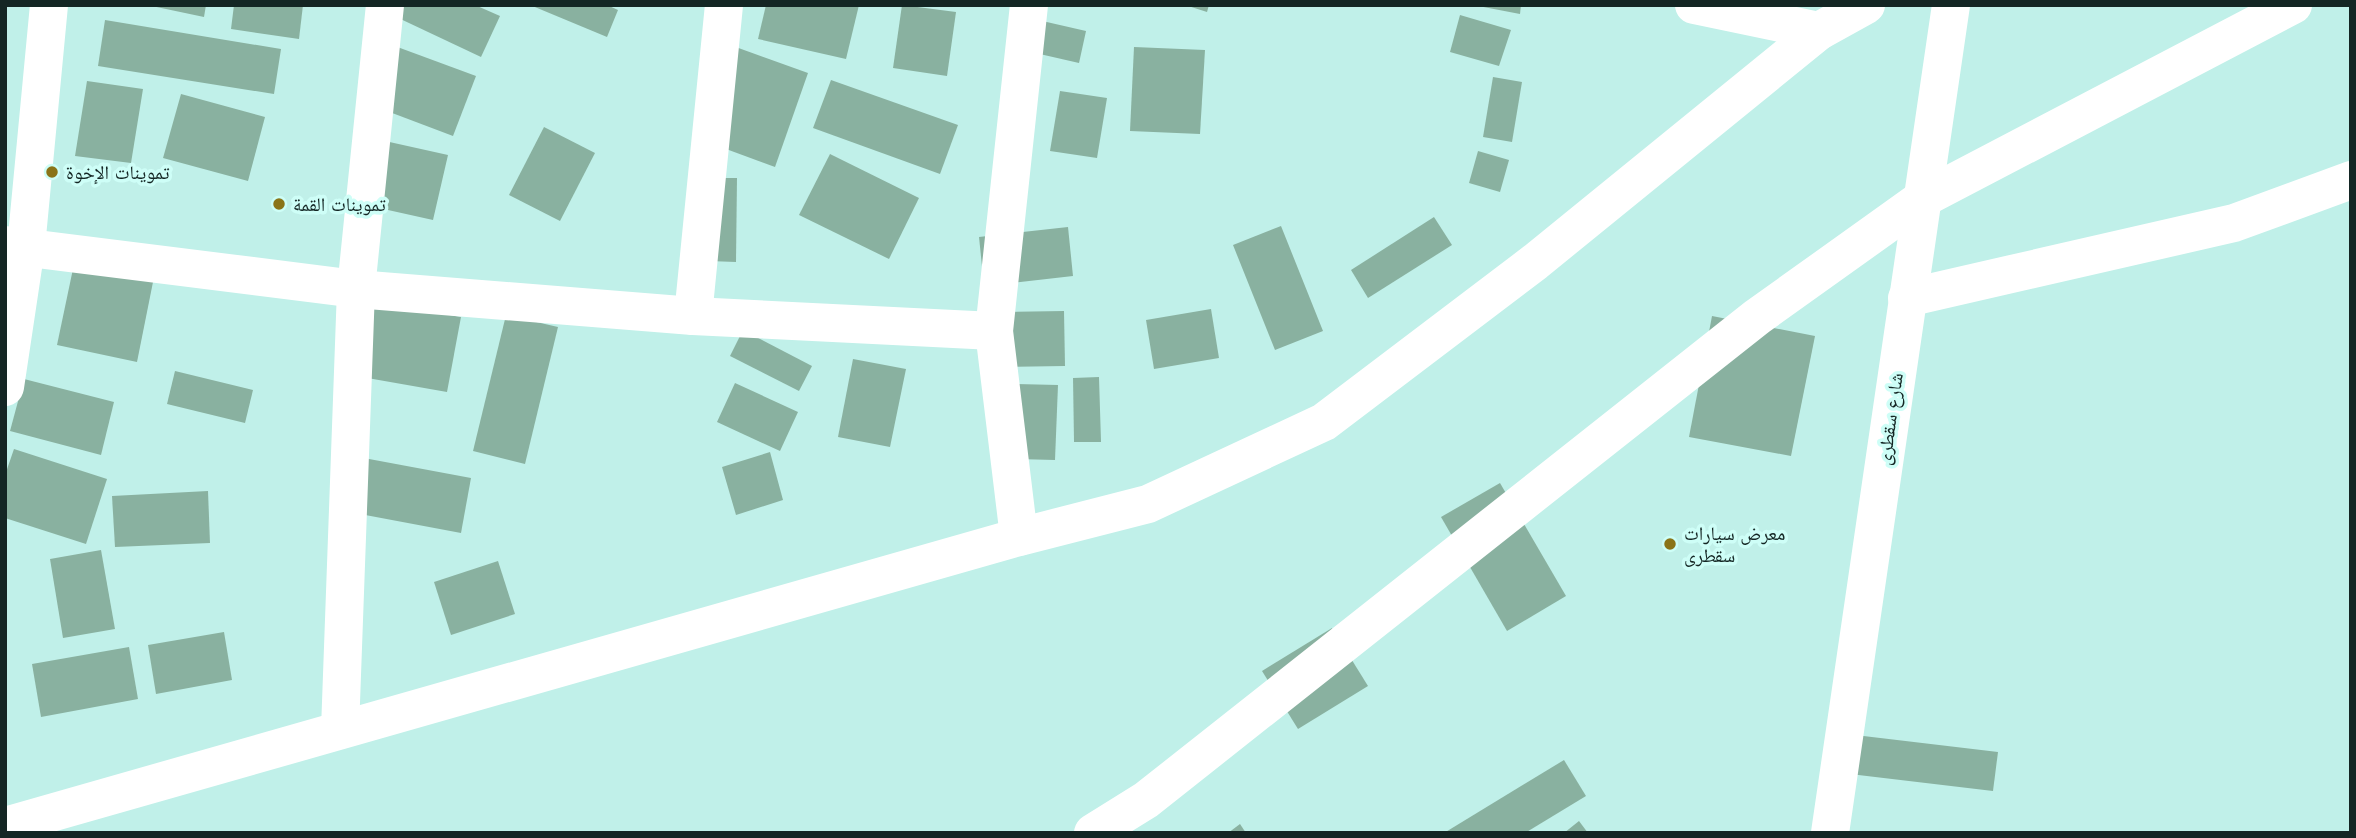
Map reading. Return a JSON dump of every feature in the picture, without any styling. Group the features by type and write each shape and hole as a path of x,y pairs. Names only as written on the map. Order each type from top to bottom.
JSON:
{"street":[{"path":"5,387 16,246 49,5"},
{"path":"340,730 356,289 385,5"},
{"path":"693,316 724,5"},
{"path":"1019,537 995,331 1029,5"},
{"path":"1694,5 1819,31"},
{"path":"5,826 1019,537 1147,504 1324,422 1535,262 1819,31 1866,5"},
{"name":"شارع سقطرى","path":"1830,833 1951,5"},
{"path":"1093,833 1146,800 1757,317 1922,199 2293,5"},
{"path":"1907,298 2234,223 2351,180"},
{"path":"16,246 356,289 693,316 995,331"}],"building":[{"path":"147,5 206,5 204,17"},
{"path":"234,5 303,5 299,39 231,29"},
{"path":"396,5 475,5 500,16 481,57 392,15"},
{"path":"530,5 607,5 618,10 607,37"},
{"path":"766,5 859,5 846,59 758,39"},
{"path":"902,5 956,12 947,76 893,68"},
{"path":"1185,5 1209,5 1207,12"},
{"path":"1473,5 1521,5 1520,14"},
{"path":"1460,15 1511,30 1499,66 1450,52"},
{"path":"105,20 281,49 274,94 98,66"},
{"path":"1038,20 1086,31 1079,63 1031,52"},
{"path":"392,45 476,76 453,136 371,105"},
{"path":"733,46 808,73 775,167 699,139"},
{"path":"1134,47 1205,50 1200,134 1130,131"},
{"path":"1493,77 1522,82 1512,142 1483,137"},
{"path":"831,80 958,125 940,174 813,128"},
{"path":"87,81 143,89 131,163 75,156"},
{"path":"1060,91 1107,98 1097,158 1050,151"},
{"path":"181,94 265,117 248,181 163,158"},
{"path":"544,127 595,153 560,221 509,195"},
{"path":"376,139 448,155 433,220 361,204"},
{"path":"1478,151 1509,160 1500,192 1469,183"},
{"path":"830,154 919,198 889,259 799,215"},
{"path":"710,178 737,178 736,262 709,261"},
{"path":"1434,217 1452,245 1368,298 1351,270"},
{"path":"1281,226 1323,331 1275,350 1233,245"},
{"path":"1068,227 1073,276 984,286 979,237"},
{"path":"78,245 157,262 137,362 57,345"},
{"path":"370,301 461,317 447,392 356,376"},
{"path":"1211,309 1219,358 1154,369 1146,320"},
{"path":"1064,311 1065,366 1007,367 1006,312"},
{"path":"506,315 558,327 525,464 473,451"},
{"path":"1712,316 1815,336 1791,456 1689,437"},
{"path":"743,330 812,366 799,391 730,356"},
{"path":"853,359 906,369 890,447 838,437"},
{"path":"175,371 253,390 245,423 167,404"},
{"path":"1099,377 1101,442 1074,442 1073,378"},
{"path":"24,379 114,402 101,455 10,431"},
{"path":"735,383 798,412 780,451 717,422"},
{"path":"1016,384 1058,385 1055,460 1014,459"},
{"path":"14,449 107,479 86,544 5,518 5,475"},
{"path":"770,452 783,500 736,515 722,467"},
{"path":"353,456 471,478 461,533 344,511"},
{"path":"1500,483 1566,596 1507,631 1441,517"},
{"path":"208,491 210,543 115,547 112,496"},
{"path":"101,550 115,629 63,638 50,559"},
{"path":"498,561 515,614 451,635 434,582"},
{"path":"1332,628 1368,686 1298,729 1262,671"},
{"path":"224,632 232,680 156,694 148,645"},
{"path":"129,647 138,699 41,717 32,664"},
{"path":"1855,735 1998,752 1993,791 1850,774"},
{"path":"1564,760 1586,796 1525,833 1444,833"},
{"path":"1579,821 1588,833 1564,833"},
{"path":"1240,824 1246,833 1228,833"}],"place":[{"name":"تموينات الإخوة","path":"52,172"},
{"name":"تموينات القمة","path":"279,204"},
{"name":"معرض سيارات سقطرى","path":"1670,544"}]}
